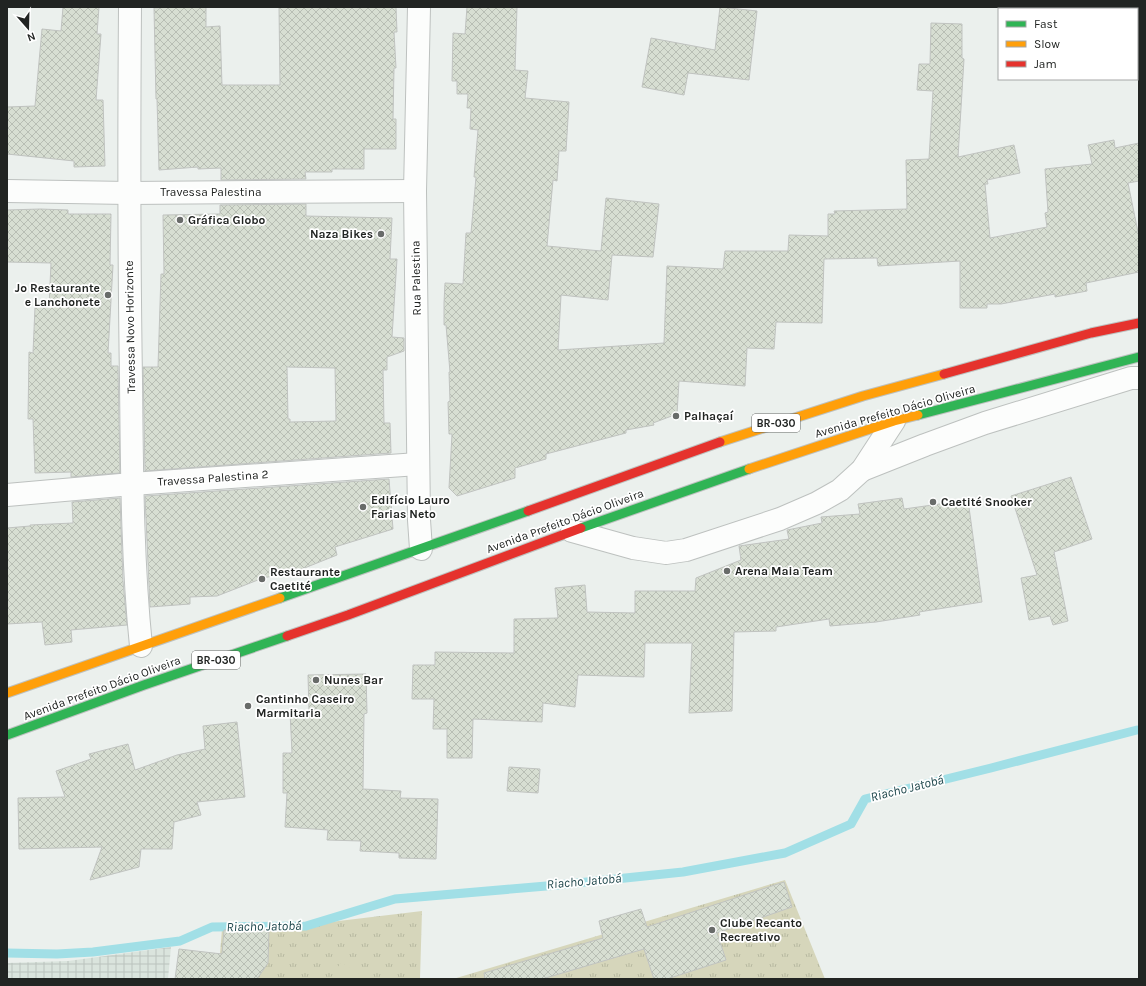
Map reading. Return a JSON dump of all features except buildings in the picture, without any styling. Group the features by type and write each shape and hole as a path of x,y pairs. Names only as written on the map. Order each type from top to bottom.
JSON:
{"main road":[{"name":"Avenida Prefeito Dácio Oliveira","path":"7,693 421,549 734,437 863,396 1091,333 1139,323"},
{"name":"Avenida Prefeito Dácio Oliveira","path":"7,735 144,685 348,615 572,531 762,464 894,421 1139,357"}],"street":[{"name":"Travessa Novo Horizonte","path":"130,7 128,193 132,484 136,597 141,646"},
{"name":"Rua Palestina","path":"419,7 415,191 418,464 421,549"},
{"name":"Travessa Palestina","path":"7,191 128,193 415,191"},
{"path":"862,470 986,423 1131,378 1139,378"},
{"path":"572,531 632,548 666,553 686,550 780,519 817,503 840,490 862,470 894,421"},
{"name":"Travessa Palestina 2","path":"7,495 132,484 418,464"}],"shaded area":[{"path":"171,947 168,979 7,979 7,963 68,961"}],"green space":[{"name":"Clube Recanto Recreativo","path":"785,880 825,979 453,979"},
{"path":"422,911 420,979 218,979 222,929 272,929"},
{"path":"341,962 367,979 330,979"}],"waterway":[{"name":"Riacho Jatobá","path":"7,953 57,954 93,952 180,941 212,927 306,926 395,899 558,885 683,872 785,853 851,824 865,799 1137,730"}],"traffic: fast":[{"path":"918,415 1139,357"},
{"path":"581,528 749,469"},
{"path":"280,598 528,511"},
{"path":"7,735 144,685 287,636"}],"traffic: slow":[{"path":"720,442 863,396 944,374"},
{"path":"749,469 894,421 918,415"},
{"path":"7,693 280,598"}],"traffic: jam":[{"path":"944,374 1091,333 1139,323"},
{"path":"528,511 720,442"},
{"path":"287,636 348,615 581,528"}],"place":[{"name":"Gráfica Globo","path":"180,220"},
{"name":"Naza Bikes","path":"381,234"},
{"name":"Jo Restaurante e Lanchonete","path":"108,295"},
{"name":"Palhaçaí","path":"676,416"},
{"name":"Caetité Snooker","path":"933,502"},
{"name":"Edifício Lauro Farias Neto","path":"363,507"},
{"name":"Arena Maia Team","path":"727,571"},
{"name":"Restaurante Caetité","path":"262,579"},
{"name":"Nunes Bar","path":"316,680"},
{"name":"Cantinho Caseiro Marmitaria","path":"248,706"},
{"name":"Clube Recanto Recreativo","path":"712,930"}]}
